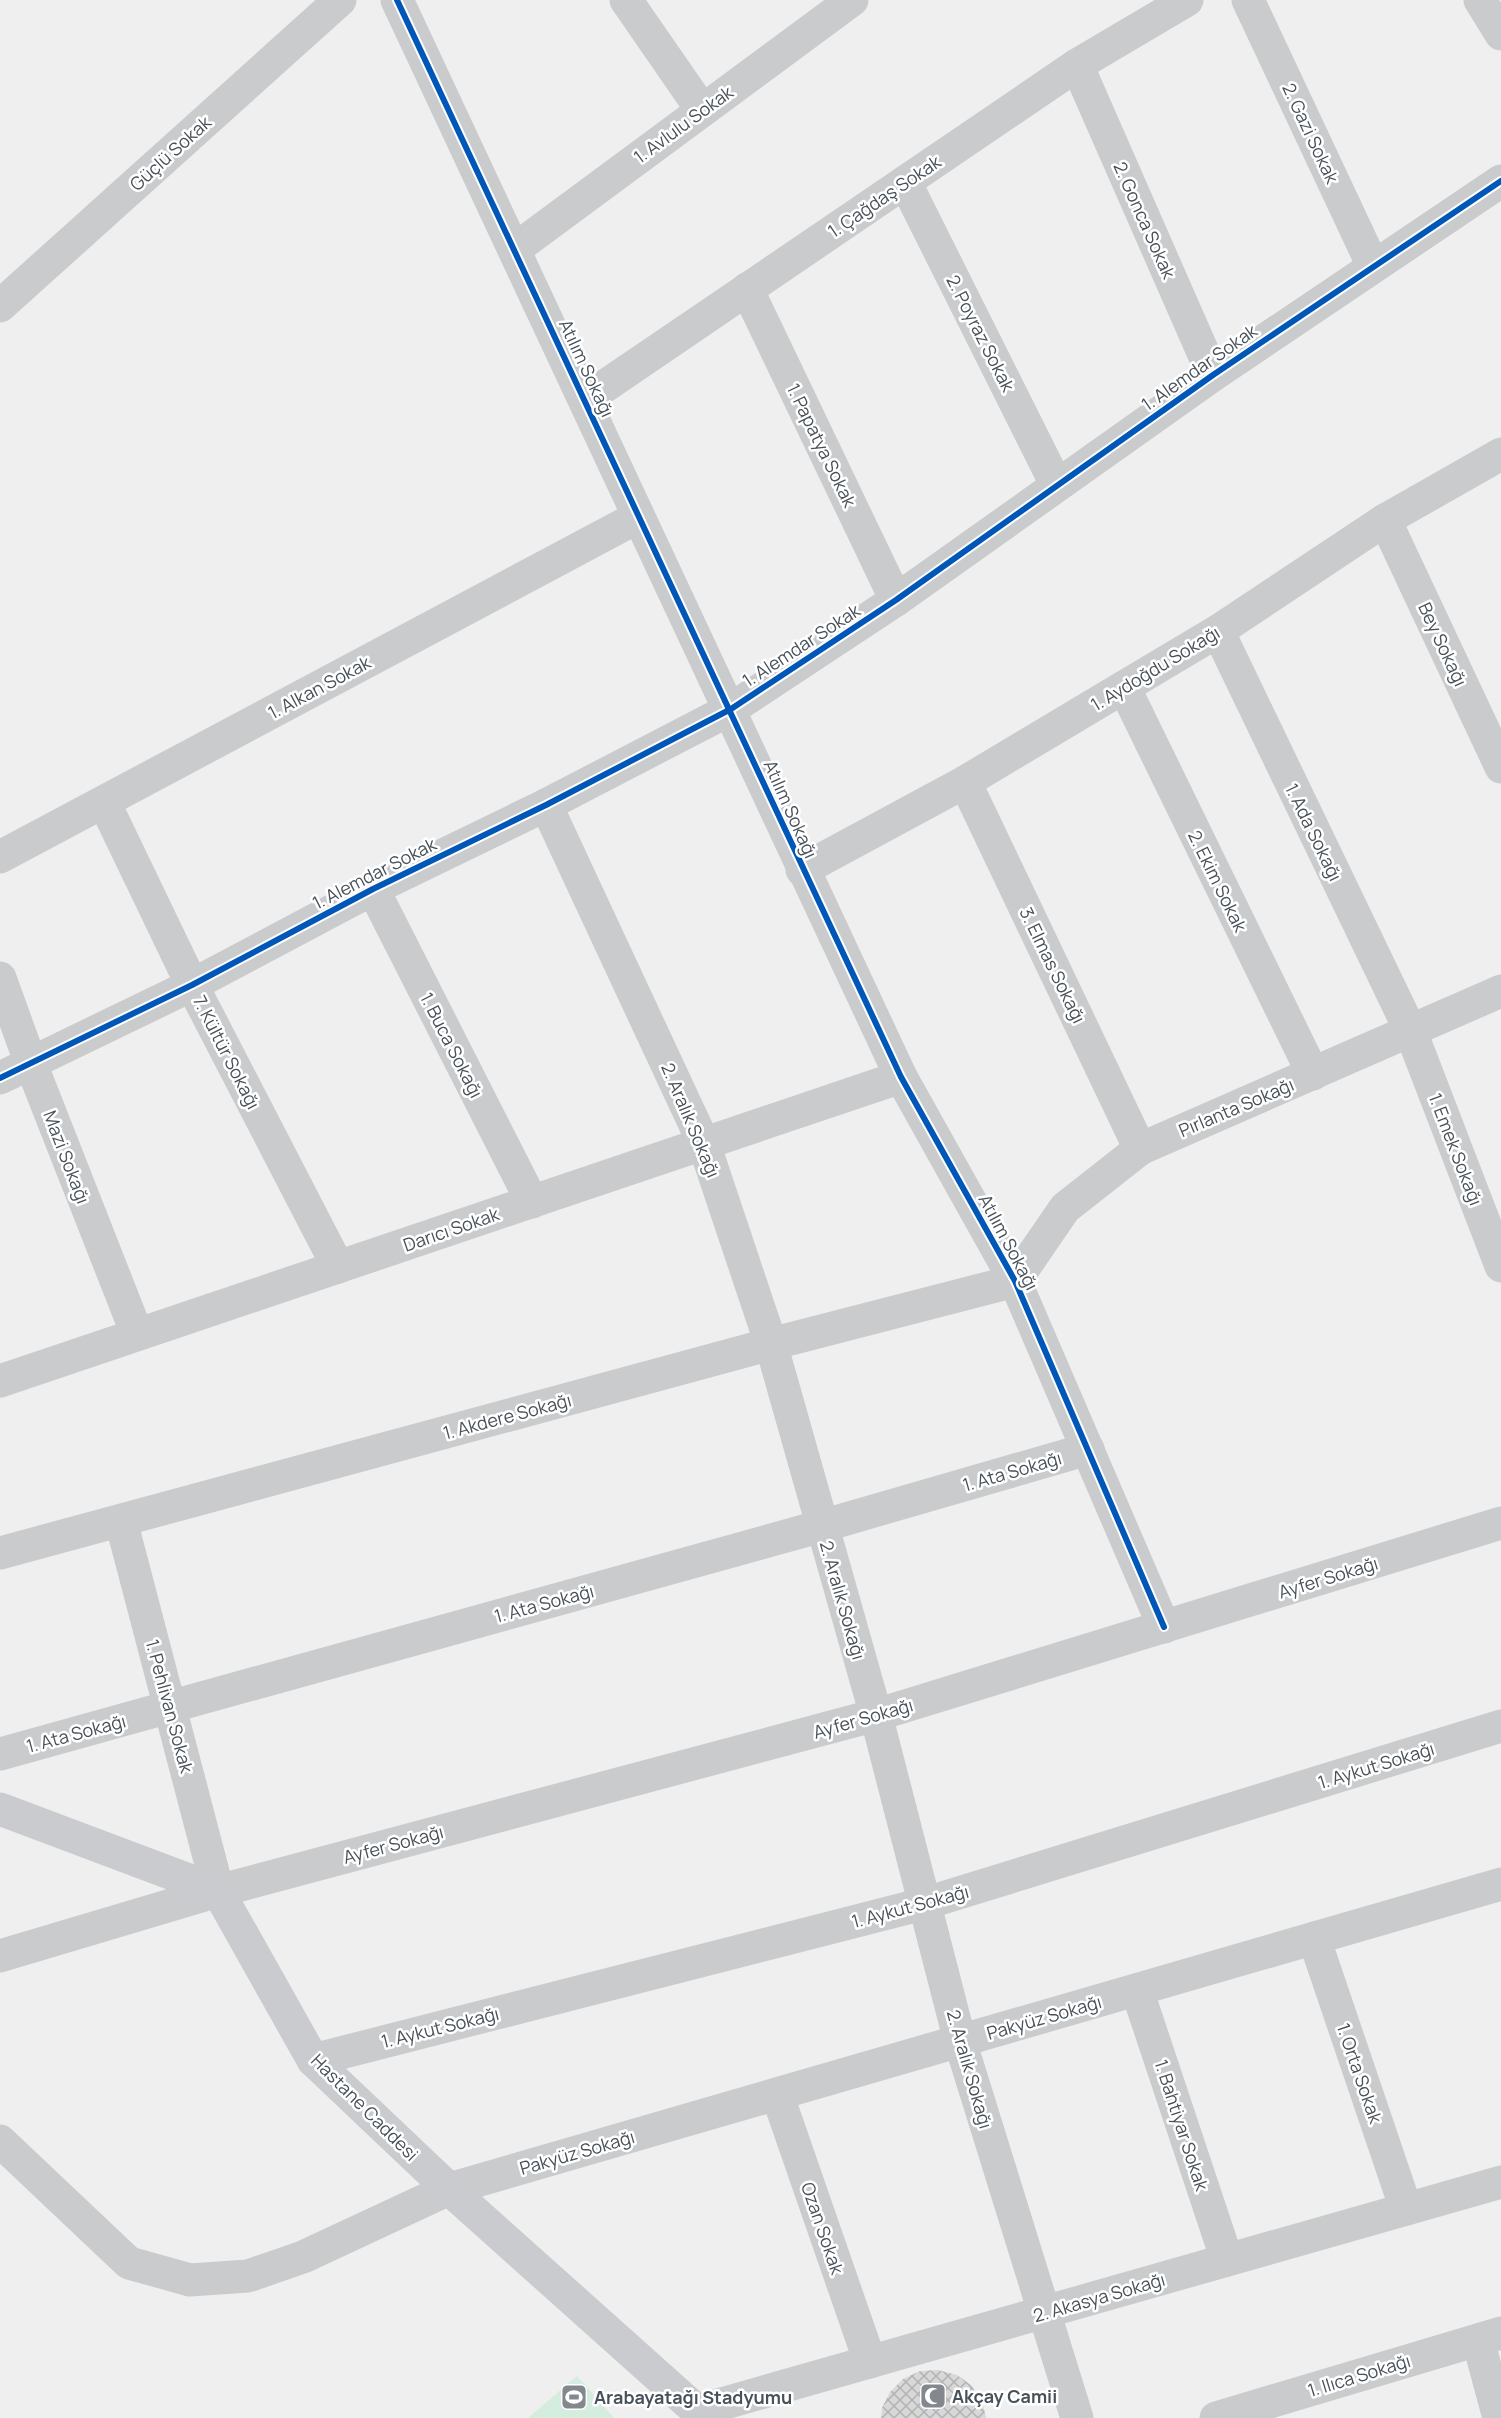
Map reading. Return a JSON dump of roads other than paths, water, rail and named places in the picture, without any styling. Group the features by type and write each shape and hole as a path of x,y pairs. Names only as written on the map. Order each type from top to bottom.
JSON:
{"main road":[{"path":"0,1809 218,1891"},
{"name":"Hastane Caddesi","path":"218,1891 313,2060 449,2189 701,2414"}],"street":[{"name":"Güçlü Sokak","path":"0,306 340,0"},
{"name":"Atılım Sokağı","path":"397,0 586,399 638,517 731,709 802,870 901,1077 1015,1281 1164,1627"},
{"path":"626,0 702,110"},
{"name":"1. Avlulu Sokak","path":"515,249 852,0"},
{"name":"1. Çağdaş Sokak","path":"586,399 1077,65 1187,0"},
{"name":"2. Gazi Sokak","path":"1248,0 1373,266"},
{"path":"1480,0 1500,31"},
{"name":"2. Gonca Sokak","path":"1077,65 1213,375"},
{"name":"1. Alemdar Sokak","path":"0,1078 192,985 373,889 546,805 731,709 896,600 1056,484 1213,375 1501,181"},
{"name":"2. Poyraz Sokak","path":"905,182 1056,484"},
{"name":"1. Papatya Sokak","path":"747,289 896,600"},
{"name":"1. Aydoğdu Sokağı","path":"802,870 965,782 1218,631 1385,520 1501,454"},
{"name":"1. Alkan Sokak","path":"0,857 638,517"},
{"name":"Bey Sokağı","path":"1385,520 1501,767"},
{"name":"1. Ada Sokağı","path":"1218,631 1411,1032"},
{"name":"2. Ekim Sokak","path":"1124,687 1313,1074"},
{"name":"3. Elmas Sokağı","path":"965,782 1140,1149"},
{"name":"7. Kültür Sokağı","path":"104,802 192,985 338,1267"},
{"name":"2. Aralık Sokağı","path":"546,805 704,1144 771,1344 876,1715 960,2041 1077,2418"},
{"name":"1. Buca Sokağı","path":"373,889 532,1202"},
{"name":"Mazi Sokağı","path":"0,978 31,1064 137,1334"},
{"name":"Pırlanta Sokağı","path":"1015,1281 1065,1208 1140,1149 1501,991"},
{"name":"1. Emek Sokağı","path":"1411,1032 1501,1266"},
{"name":"Darıcı Sokak","path":"0,1381 901,1077"},
{"name":"1. Akdere Sokağı","path":"0,1554 771,1344 1015,1281"},
{"name":"1. Ata Sokağı","path":"0,1754 822,1526 1088,1449"},
{"name":"1. Pehlivan Sokak","path":"121,1521 218,1891"},
{"name":"Ayfer Sokağı","path":"0,1956 218,1891 876,1715 1501,1523"},
{"name":"1. Aykut Sokağı","path":"313,2060 923,1904 1501,1726"},
{"name":"Pakyüz Sokağı","path":"0,2141 129,2263 190,2280 248,2276 303,2257 449,2189 1314,1938 1499,1889"},
{"name":"1. Orta Sokak","path":"1314,1938 1406,2209"},
{"name":"1. Bahtiyar Sokak","path":"1137,1990 1227,2260"},
{"name":"Ozan Sokak","path":"777,2094 870,2362"},
{"name":"2. Akasya Sokağı","path":"701,2414 870,2362 1501,2182"},
{"path":"1490,2336 1499,2418"},
{"name":"1. Ilıca Sokağı","path":"1216,2418 1490,2336"}],"place":[{"name":"Akçay Camii","path":"933,2396"},
{"name":"Arabayatağı Stadyumu","path":"574,2397"}]}
